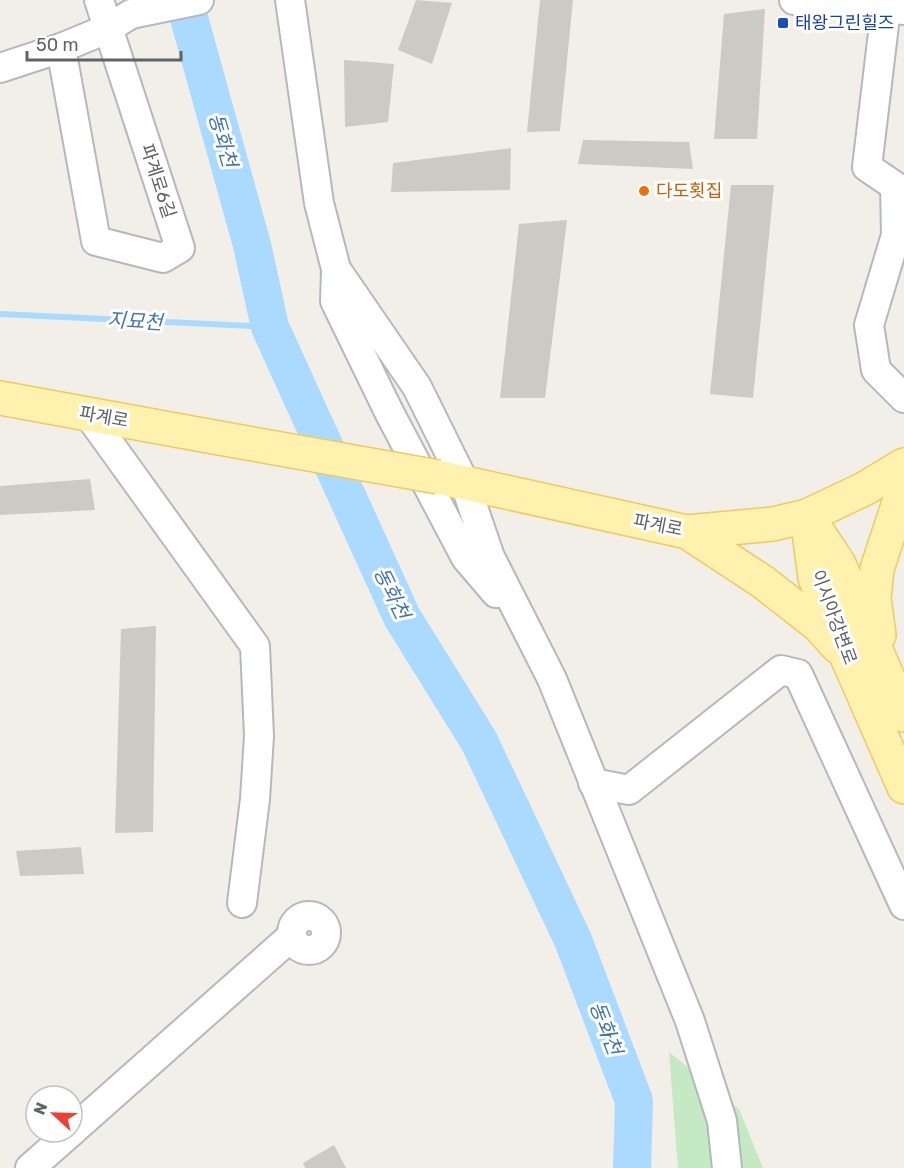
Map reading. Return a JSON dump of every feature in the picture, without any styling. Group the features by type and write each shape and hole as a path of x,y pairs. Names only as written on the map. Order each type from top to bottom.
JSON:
{"main road":[{"name":"파계로","path":"0,398 452,480 687,532 772,524 807,516 864,489 904,465"},
{"path":"885,672 874,598 877,569 904,487"},
{"name":"이시아강변로","path":"807,516 815,578 904,787"},
{"name":"이시아강변로","path":"807,516 839,564 904,715"},
{"path":"687,532 772,589 818,625 848,657"}],"street":[{"path":"99,0 119,22"},
{"path":"0,68 61,48 119,22 199,0"},
{"path":"290,0 319,203 336,268 335,301 389,412 466,558 529,634"},
{"path":"795,0 895,9 867,167 895,186 896,235 869,325 876,370 904,398"},
{"name":"파계로6길","path":"61,48 96,241 163,258 180,248 119,22"},
{"path":"336,268 417,387 452,480 552,679 690,1021 722,1121 727,1168"},
{"path":"88,414 255,646 259,736 255,799 242,903"},
{"path":"593,783 629,790 781,670 798,674 904,905"},
{"path":"84,1120 292,936"},
{"path":"30,1168 57,1144"}],"green space":[{"path":"669,1052 739,1109 763,1168 678,1168"}],"building":[{"path":"416,0 452,3 432,64 398,50"},
{"path":"540,0 573,0 560,131 527,132"},
{"path":"765,9 757,139 714,139 724,14"},
{"path":"344,60 394,64 388,122 345,127"},
{"path":"583,140 689,142 693,169 578,164"},
{"path":"511,148 510,190 391,192 393,163"},
{"path":"731,185 774,185 753,398 710,394"},
{"path":"567,220 545,398 500,398 519,224"},
{"path":"90,479 95,510 0,515 0,486"},
{"path":"156,626 153,832 115,833 121,629"},
{"path":"81,847 84,874 20,876 16,851"},
{"path":"334,1145 346,1168 305,1168 303,1163"}],"waterway":[{"name":"동화천","path":"184,0 252,245 270,327 402,617 479,741 573,940 634,1101 632,1168"},
{"name":"지묘천","path":"0,314 270,327"}],"place":[{"name":"태왕그린힐즈","path":"783,23"},
{"name":"다도횟집","path":"644,191"}]}
